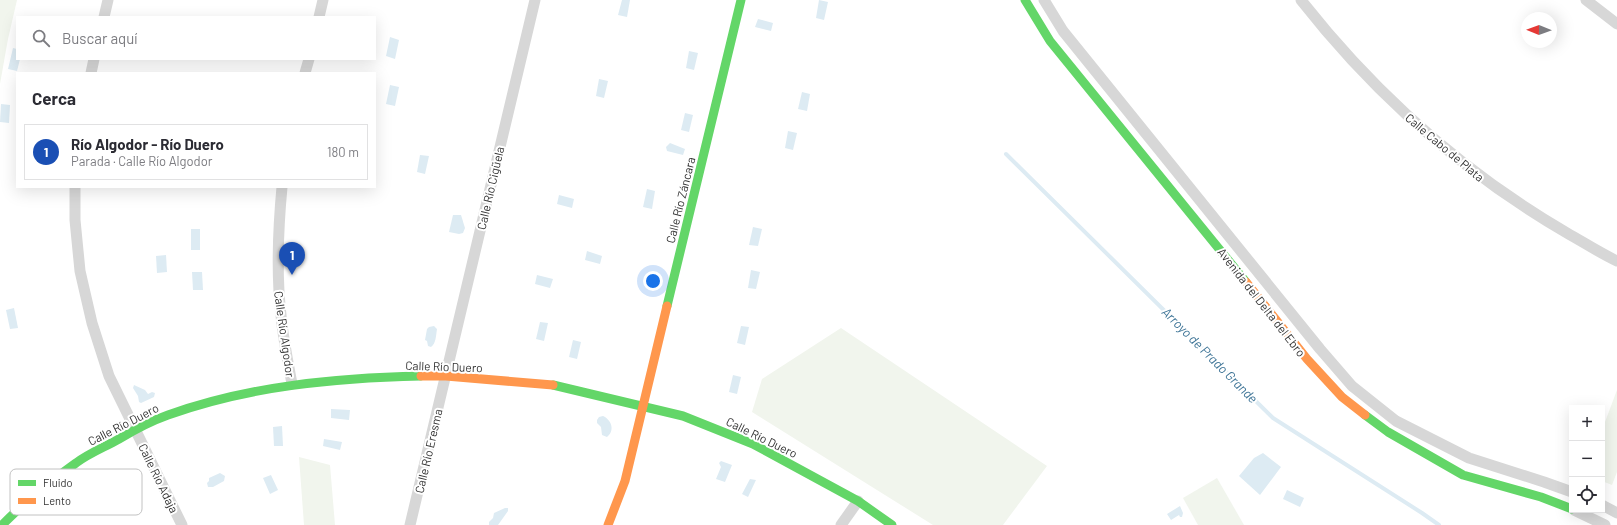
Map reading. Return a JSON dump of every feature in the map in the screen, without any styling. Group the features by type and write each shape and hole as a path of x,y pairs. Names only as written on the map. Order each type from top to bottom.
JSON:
{"street":[{"path":"104,16 108,0"},
{"path":"319,16 323,0"},
{"name":"Calle Río Cigüela","path":"446,376 535,0"},
{"name":"Calle Río Záncara","path":"608,525 625,481 741,0"},
{"name":"Avenida del Delta del Ebro","path":"1026,0 1050,41 1219,247 1307,359 1342,397 1388,432 1463,475 1541,497 1569,508"},
{"name":"Avenida del Delta del Ebro","path":"1044,0 1063,31 1320,349 1352,386 1396,421 1469,458 1569,491"},
{"name":"Calle Cabo de Plata","path":"1301,0 1328,35 1395,105 1466,166 1515,201 1551,224 1617,261"},
{"path":"1586,0 1617,24"},
{"path":"91,72 94,60"},
{"path":"305,72 309,60"},
{"name":"Calle Río Adaja","path":"75,188 75,220 80,271 92,323 109,376 182,525"},
{"name":"Calle Río Algodor","path":"282,188 278,272 281,316 292,384"},
{"name":"Calle Río Duero","path":"68,469 76,462 135,430 167,415 240,394 292,384 373,377 446,376 549,384 643,405 683,416 753,444 858,501 892,525"},
{"name":"Calle Río Eresma","path":"410,525 446,376"},
{"path":"841,525 858,501"},
{"path":"1605,507 1617,513"},
{"name":"Avenida del Delta del Ebro","path":"1579,513 1605,525"},
{"name":"Calle Río Duero","path":"2,525 12,515"}],"shaded area":[{"path":"0,0 17,0 0,84"},
{"path":"622,0 630,0 627,17 618,15"},
{"path":"819,0 828,2 824,20 816,18"},
{"path":"758,19 773,23 771,31 755,27"},
{"path":"390,37 399,40 395,59 386,56"},
{"path":"13,48 16,49 16,60 20,60 17,71 8,69"},
{"path":"689,51 698,53 694,70 686,68"},
{"path":"599,79 608,81 604,98 596,96"},
{"path":"390,85 399,87 395,106 386,104"},
{"path":"802,92 810,94 807,111 798,109"},
{"path":"1,104 10,105 9,123 0,122"},
{"path":"685,113 693,115 689,132 681,130"},
{"path":"788,131 797,133 793,150 785,148"},
{"path":"670,143 685,149 683,155 667,151 666,147"},
{"path":"420,155 429,156 425,174 417,172"},
{"path":"647,189 655,191 652,209 643,207"},
{"path":"559,195 574,199 572,208 557,204"},
{"path":"453,215 461,215 465,228 463,233 459,234 449,232"},
{"path":"753,227 762,229 758,246 749,245"},
{"path":"191,229 200,229 200,250 191,250"},
{"path":"587,251 602,256 600,264 585,260"},
{"path":"166,255 167,272 157,273 156,256"},
{"path":"751,270 760,272 756,289 748,288"},
{"path":"192,272 202,272 203,290 193,290"},
{"path":"537,275 553,279 550,288 535,284"},
{"path":"14,308 18,328 10,329 6,310"},
{"path":"540,322 548,323 544,341 536,339"},
{"path":"434,326 437,329 436,337 433,346 431,347 428,346 427,341 425,340 427,329"},
{"path":"741,326 749,327 745,345 737,343"},
{"path":"841,328 1047,466 1003,525 933,525 752,412 762,379"},
{"path":"573,340 581,342 577,359 569,357"},
{"path":"733,375 741,377 737,394 729,392"},
{"path":"134,385 145,390 148,394 152,392 155,393 154,397 141,403 139,402 138,396 133,388"},
{"path":"1617,390 1617,472 1612,485 1605,482 1605,422"},
{"path":"331,409 350,410 349,420 331,418"},
{"path":"603,416 609,420 612,429 607,437 602,435 601,427 597,423 599,417"},
{"path":"282,426 283,446 274,446 273,427"},
{"path":"324,439 342,442 340,450 323,446"},
{"path":"1263,453 1281,467 1260,495 1239,476 1254,458"},
{"path":"299,457 330,465 335,525 304,525"},
{"path":"721,461 732,465 725,482 716,479 721,467 719,463"},
{"path":"220,473 225,476 224,481 213,487 208,487 207,483 209,478"},
{"path":"271,475 278,490 270,494 263,478"},
{"path":"1217,478 1244,525 1198,525 1183,498"},
{"path":"750,479 756,480 748,497 742,494"},
{"path":"1287,490 1304,498 1300,507 1283,499"},
{"path":"1180,506 1183,513 1182,517 1179,515 1171,520 1167,514"},
{"path":"508,508 508,511 498,525 489,525 494,513"}],"waterway":[{"name":"Arroyo de Prado Grande","path":"1006,154 1273,418 1439,525"}],"traffic: fast":[{"path":"667,306 741,0"},
{"path":"1025,0 1050,41 1246,282"},
{"path":"68,469 81,459 155,420 199,405 261,390 293,385 357,379 421,376"},
{"path":"553,385 683,416 753,444 858,501 892,525"},
{"path":"1365,415 1388,432 1463,475 1541,497 1569,508"},
{"path":"2,525 13,515"}],"traffic: slow":[{"path":"1246,282 1307,359 1342,397 1365,415"},
{"path":"608,525 625,481 667,306"},
{"path":"421,376 446,376 553,385"}],"place":[{"name":"Río Algodor - Río Duero","path":"292,275"}]}
